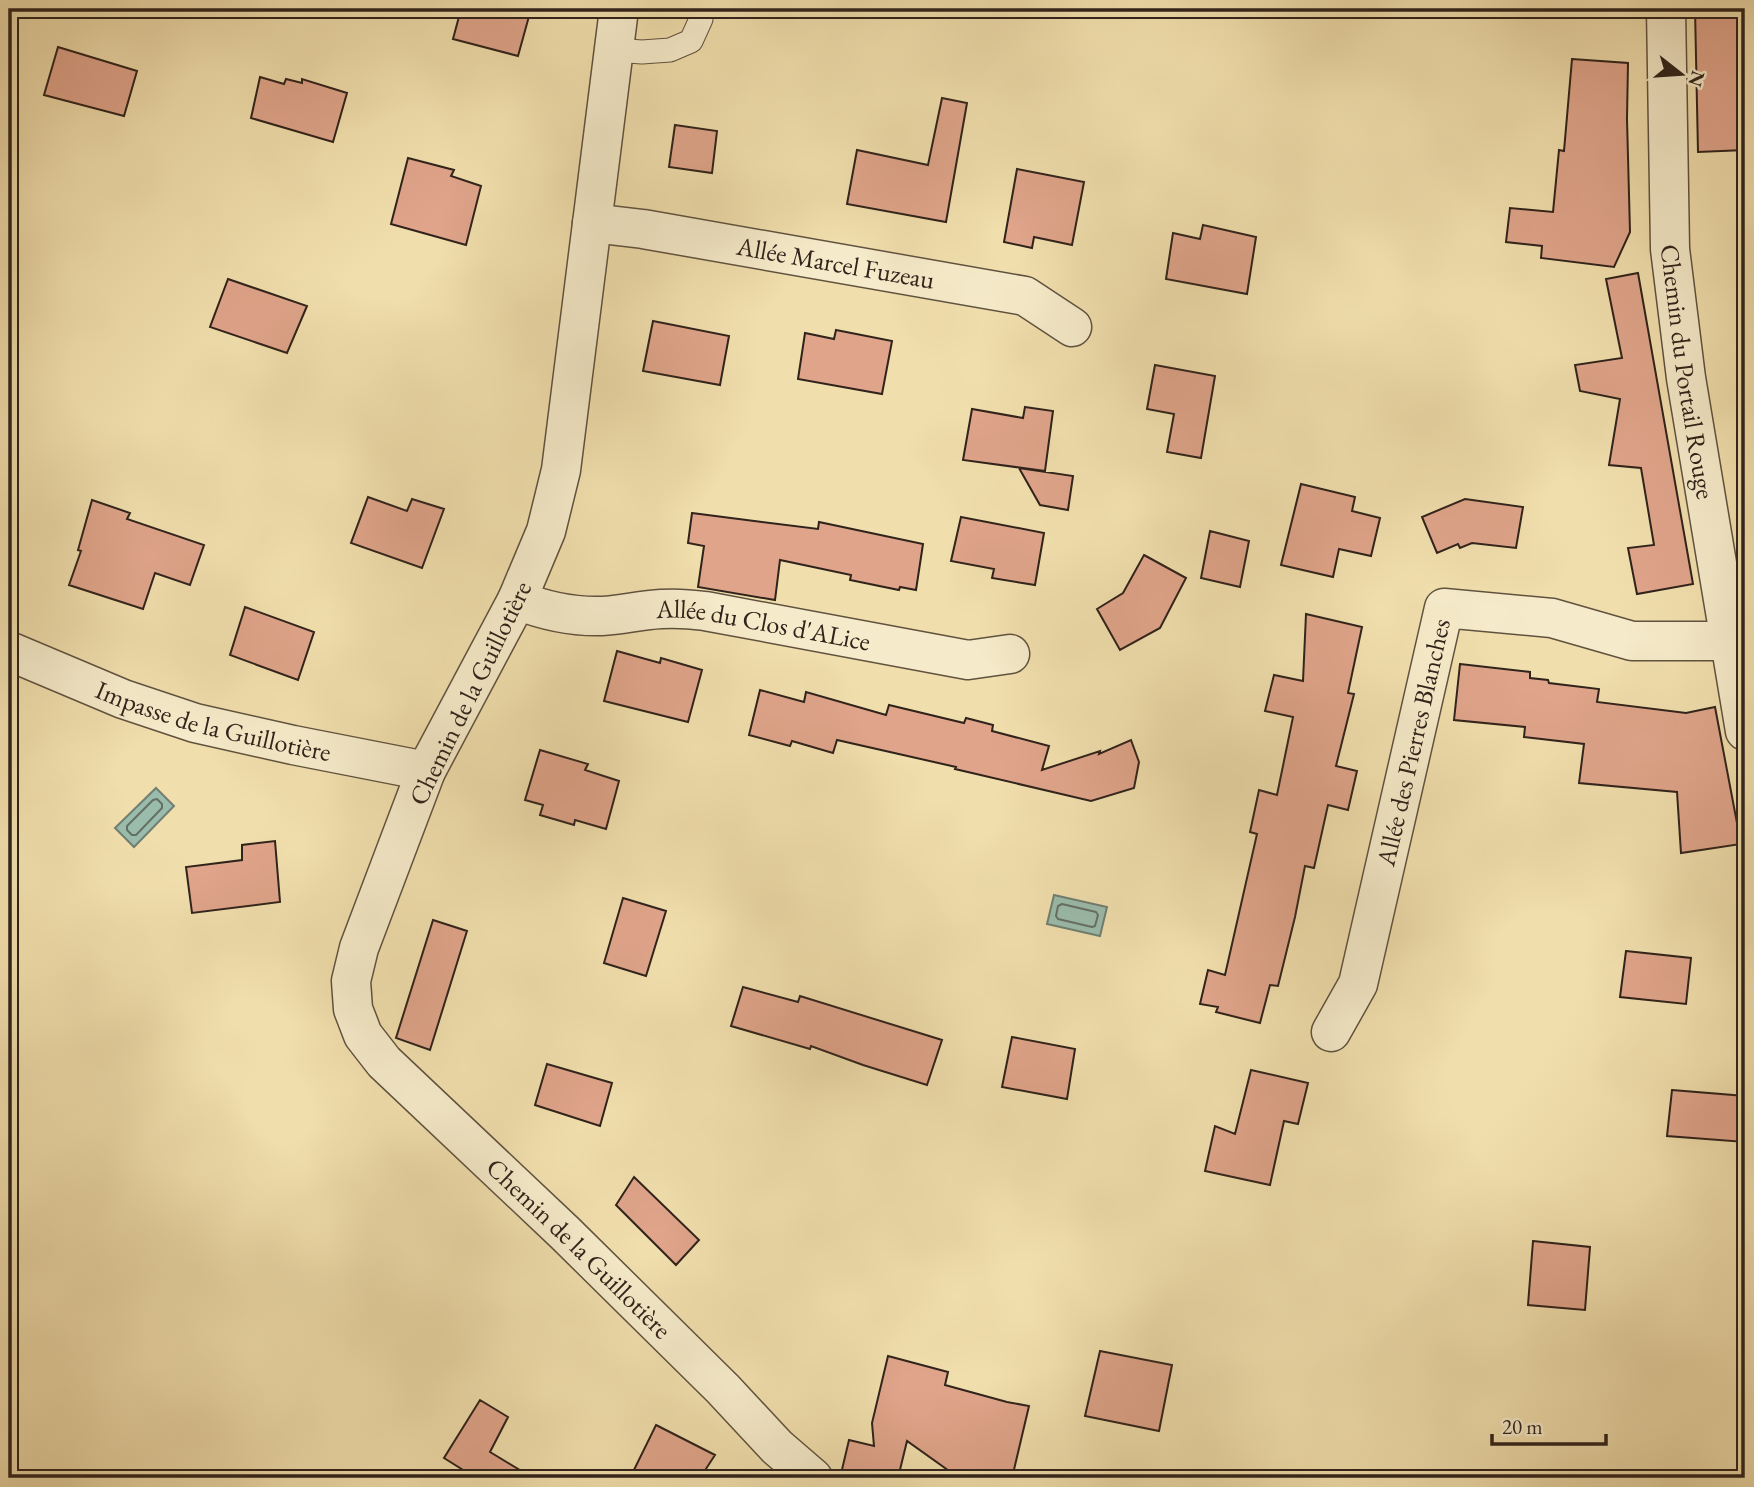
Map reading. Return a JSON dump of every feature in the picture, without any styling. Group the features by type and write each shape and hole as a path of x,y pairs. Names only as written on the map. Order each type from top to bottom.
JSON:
{"street":[{"name":"Chemin de la Guillotière","path":"619,9 561,470 546,531 517,600 426,771 359,948 351,981 353,1009 363,1035 384,1062 565,1233 723,1388 771,1462 813,1478"},
{"name":"Chemin du Portail Rouge","path":"1666,9 1670,249 1686,378 1745,731"},
{"name":"Allée Marcel Fuzeau","path":"592,223 643,229 1026,296 1072,327"},
{"name":"Allée du Clos d'ALice","path":"517,600 545,611 578,615 601,616 682,608 705,611 968,660 1010,654"},
{"name":"Allée des Pierres Blanches","path":"1331,1032 1358,984 1444,608 1552,618 1632,641 1730,641"},
{"name":"Impasse de la Guillotière","path":"9,651 123,699 195,723 426,771"}],"lane":[{"path":"614,50 670,50 691,41 701,19 698,9"}],"water":[{"path":"156,788 174,806 134,847 115,828"},
{"path":"1054,895 1107,907 1100,936 1047,924"}],"building":[{"path":"461,9 531,9 518,56 453,39"},
{"path":"1695,9 1745,9 1745,150 1698,152"},
{"path":"58,47 137,71 124,116 44,95"},
{"path":"1572,59 1628,63 1630,232 1614,267 1541,258 1542,246 1506,242 1510,208 1553,212 1559,150 1564,151"},
{"path":"260,77 284,84 286,79 302,83 302,79 347,93 333,142 251,118"},
{"path":"942,98 967,103 946,222 847,204 857,150 928,165"},
{"path":"675,125 717,131 712,173 669,167"},
{"path":"408,158 454,170 451,176 481,186 466,245 391,224"},
{"path":"1017,169 1084,182 1072,245 1034,237 1032,248 1004,242"},
{"path":"1203,225 1256,237 1247,294 1166,279 1173,233 1200,239"},
{"path":"1638,273 1693,584 1637,594 1628,548 1654,545 1641,468 1609,465 1620,399 1580,391 1575,365 1622,358 1606,279"},
{"path":"228,279 307,306 287,353 210,327"},
{"path":"653,321 729,336 720,385 643,371"},
{"path":"836,330 892,341 882,394 798,379 805,333 834,339"},
{"path":"1155,365 1215,376 1201,458 1167,452 1174,414 1147,409"},
{"path":"1025,407 1053,411 1045,471 963,460 972,409 1023,418"},
{"path":"1019,468 1073,476 1068,510 1040,505"},
{"path":"1301,484 1355,497 1352,511 1380,518 1371,556 1339,549 1333,577 1281,565"},
{"path":"368,497 407,511 412,499 444,509 422,568 351,543"},
{"path":"1465,499 1523,507 1516,548 1472,543 1460,548 1458,544 1437,553 1422,517"},
{"path":"92,500 130,513 127,519 204,545 190,585 155,573 143,609 69,585 81,551 78,550"},
{"path":"692,513 818,529 819,522 923,544 916,590 900,587 899,590 850,580 851,575 780,560 775,600 698,587 704,546 688,543"},
{"path":"961,517 1044,533 1035,585 992,578 994,569 951,561"},
{"path":"1210,531 1249,541 1240,587 1201,578"},
{"path":"1144,555 1186,578 1160,628 1120,650 1097,609 1123,593"},
{"path":"245,607 314,632 298,680 230,655"},
{"path":"1306,614 1362,627 1348,693 1354,694 1336,766 1357,771 1348,810 1328,805 1314,868 1305,866 1278,986 1270,985 1260,1023 1216,1012 1218,1007 1200,1004 1208,970 1225,975 1257,834 1250,832 1259,790 1277,795 1293,717 1265,711 1274,675 1303,681"},
{"path":"617,651 660,663 661,658 702,670 688,722 604,701"},
{"path":"1460,664 1530,672 1530,678 1548,680 1549,683 1599,689 1597,702 1686,713 1715,707 1741,844 1681,853 1677,792 1579,783 1584,744 1524,737 1525,727 1454,720"},
{"path":"760,690 804,702 806,692 886,715 889,705 964,723 966,718 993,725 992,731 1049,746 1042,770 1100,751 1099,754 1131,740 1139,762 1134,788 1091,801 837,740 833,753 792,741 790,746 749,735"},
{"path":"540,750 588,764 585,770 619,781 606,829 575,820 574,825 540,815 543,805 525,800"},
{"path":"275,841 280,902 192,913 186,867 242,860 242,845"},
{"path":"623,898 666,911 646,976 604,963"},
{"path":"433,920 467,931 430,1050 396,1038"},
{"path":"1626,951 1691,958 1686,1004 1620,997"},
{"path":"743,987 798,1002 800,996 942,1040 927,1085 811,1046 810,1049 731,1026"},
{"path":"1012,1037 1075,1049 1067,1099 1002,1087"},
{"path":"547,1064 612,1083 600,1126 535,1105"},
{"path":"1251,1070 1308,1083 1298,1124 1284,1121 1270,1185 1205,1171 1215,1126 1235,1134"},
{"path":"1672,1090 1745,1096 1745,1142 1667,1136"},
{"path":"634,1177 699,1240 676,1265 616,1205"},
{"path":"1533,1241 1590,1247 1585,1310 1528,1305"},
{"path":"1100,1351 1172,1365 1159,1431 1085,1416"},
{"path":"888,1356 948,1372 945,1385 1029,1406 1012,1478 959,1478 907,1441 898,1478 840,1478 849,1440 874,1446 872,1423"},
{"path":"480,1400 508,1417 490,1452 533,1478 476,1478 444,1458"},
{"path":"656,1425 715,1455 700,1478 630,1478"}]}
